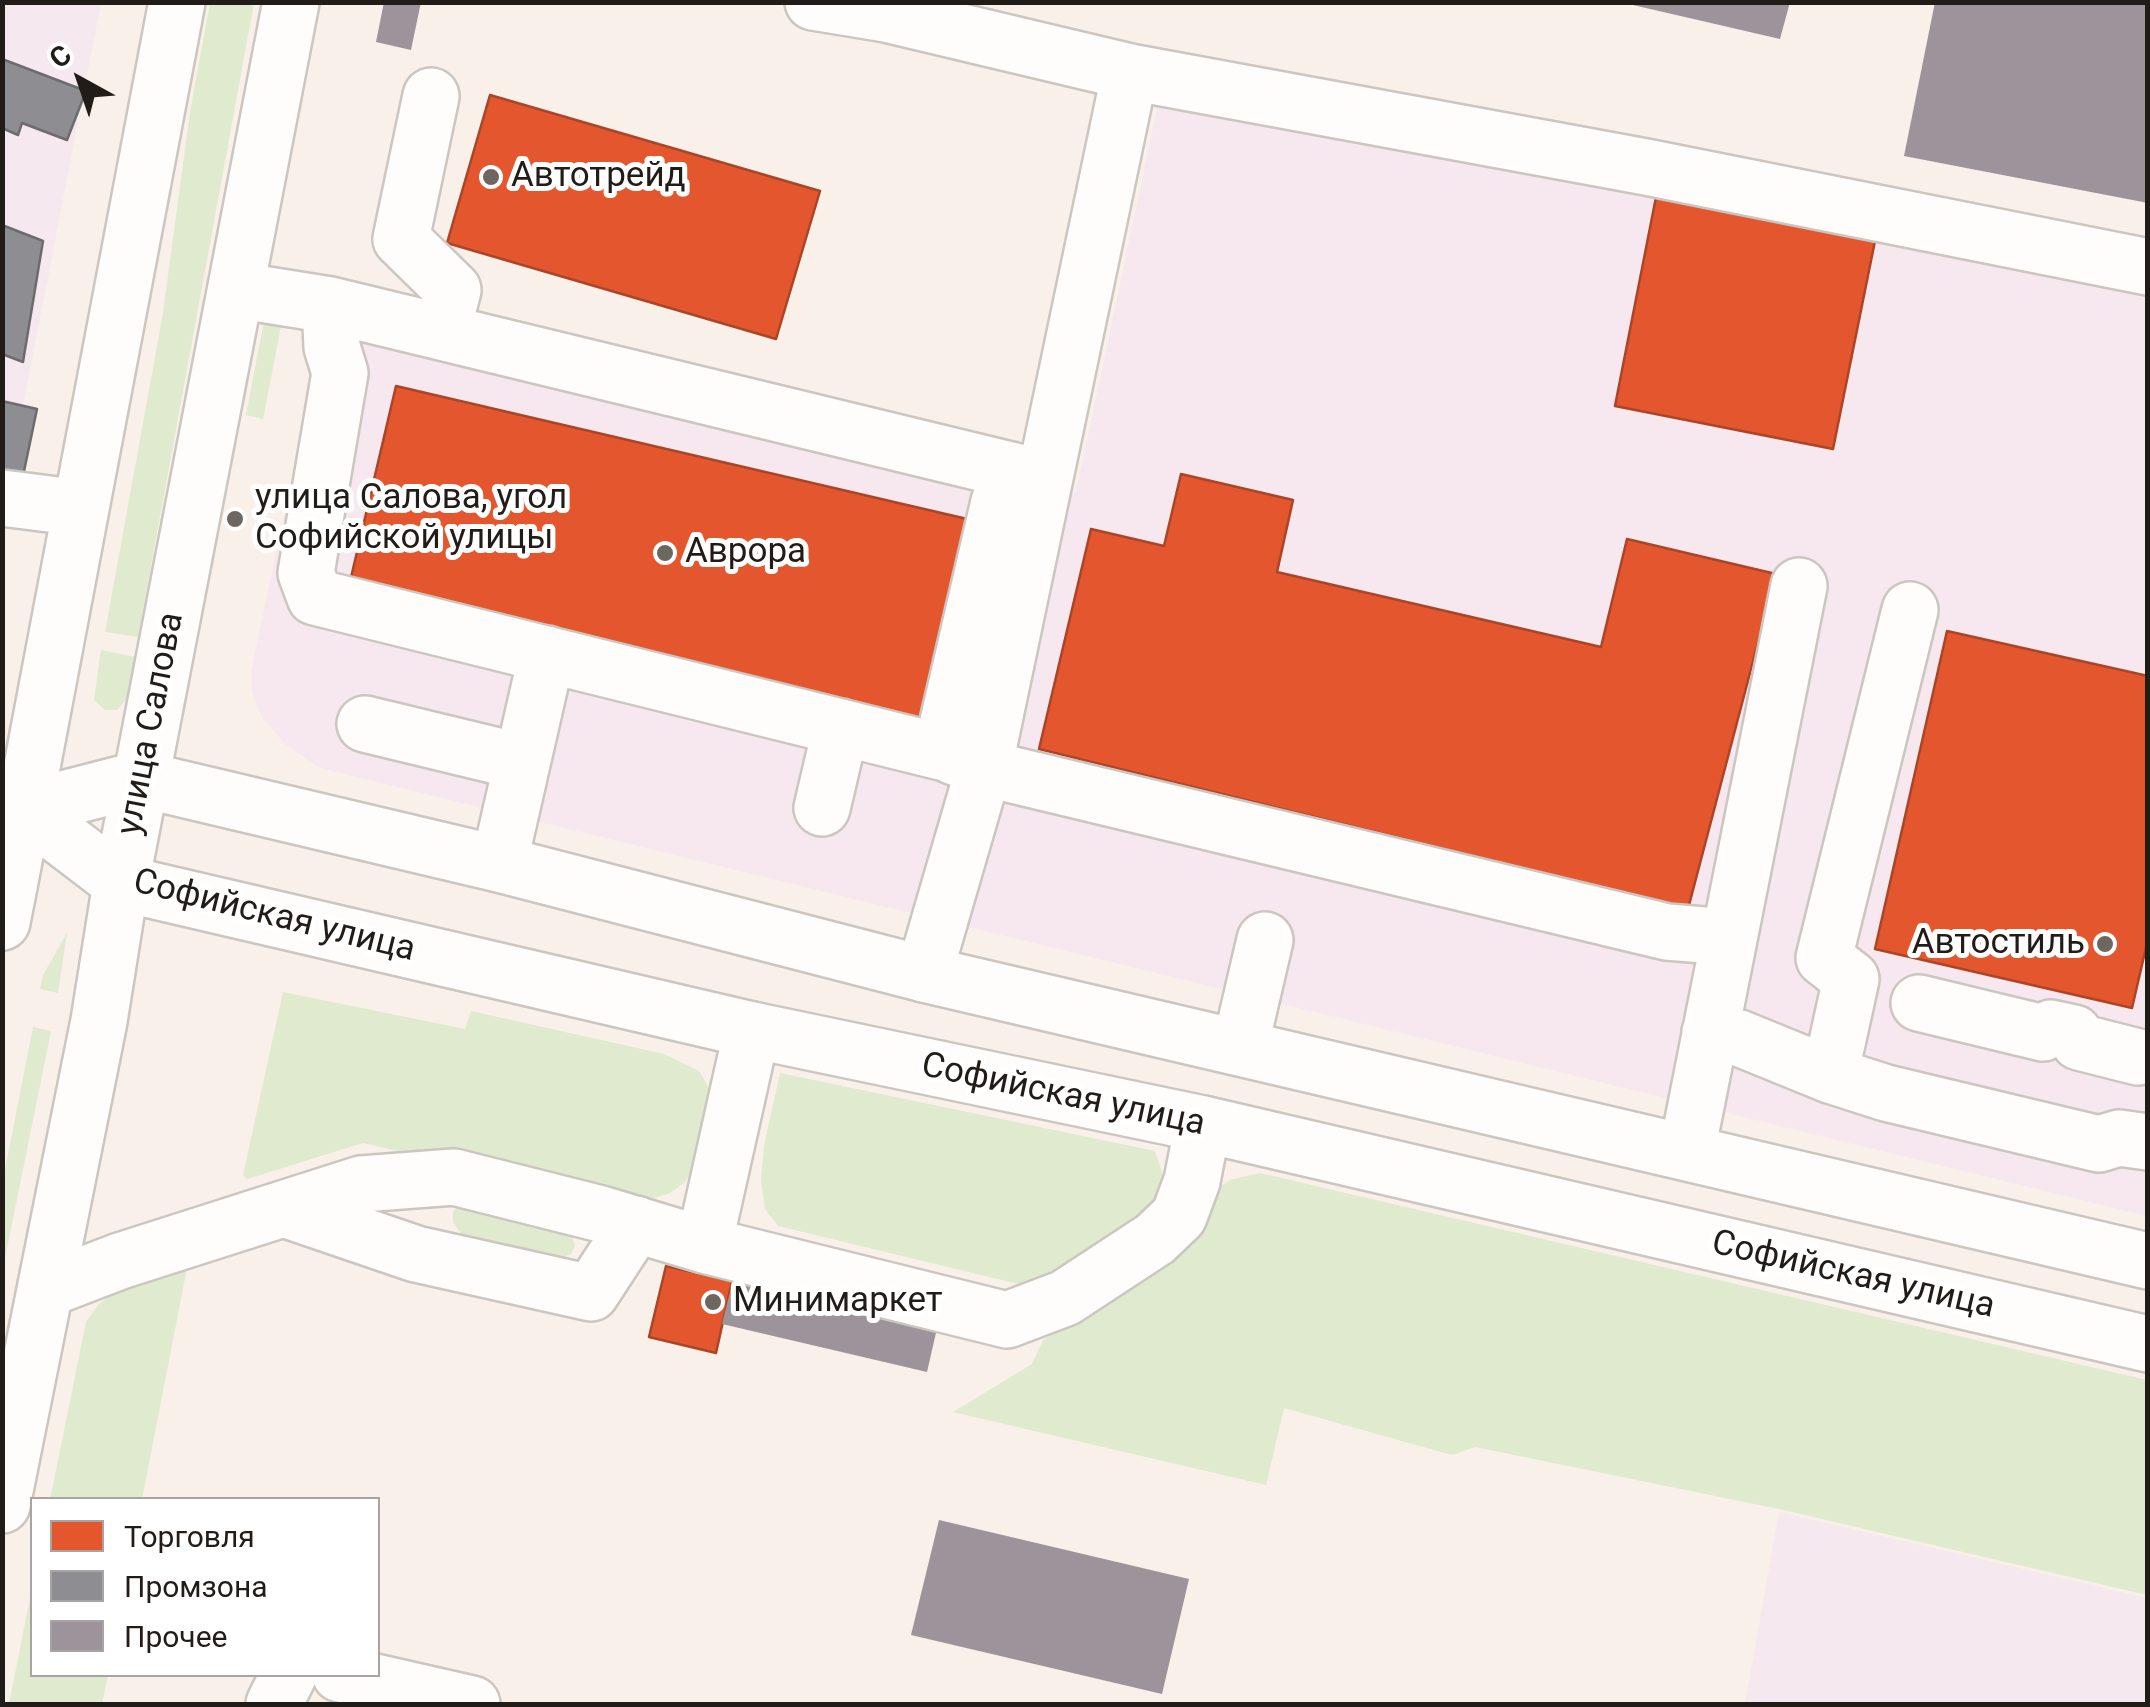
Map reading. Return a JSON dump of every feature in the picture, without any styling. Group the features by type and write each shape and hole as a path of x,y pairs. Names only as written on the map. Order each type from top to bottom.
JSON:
{"main road":[{"path":"2,922 177,2"},
{"name":"улица Салова","path":"6,1470 47,1288 99,1022 140,778 291,2"},
{"path":"813,2 887,8 1130,72 1646,167 2148,268"},
{"path":"924,974 980,765 1021,490 1130,72"},
{"path":"431,96 401,238 453,290 442,332"},
{"path":"236,290 330,305 442,332 1021,490"},
{"path":"330,305 332,347 340,372 306,572 315,597 980,765 1667,932 1728,937"},
{"path":"2,498 81,508"},
{"path":"1687,1151 1799,586"},
{"path":"1830,1075 1851,979 1824,958 1910,610"},
{"path":"499,864 547,654"},
{"path":"365,724 522,762"},
{"path":"822,808 841,727"},
{"path":"980,765 991,869"},
{"path":"24,809 140,778 499,864 924,974 2148,1261"},
{"name":"Софийская улица","path":"24,809 122,883 752,1030 1203,1124 2148,1344"},
{"path":"1240,1048 1265,940"},
{"path":"1710,1032 1740,1038 1886,1093 2099,1144 2133,1140 2143,1043 2079,1042 2074,1033 2051,1028 2043,1033 1918,1003"},
{"path":"704,1245 752,1030"},
{"path":"47,1288 361,1184 454,1177 704,1245 1007,1320 1065,1298 1156,1239 1179,1216 1192,1181 1203,1124"},
{"path":"284,1210 416,1254 591,1293 636,1224"},
{"path":"274,1704 287,1677"},
{"path":"353,1677 472,1704"}],"shaded area":[{"path":"3,3 101,3 3,509"},
{"path":"1161,89 2147,280 2147,1216 320,768 285,744 261,716 252,691 251,672 326,314 1076,493"},
{"path":"1779,1512 2147,1598 2147,1704 1745,1704"}],"green space":[{"path":"210,3 254,3 138,637 105,632 163,313 190,112"},
{"path":"283,316 263,419 246,415 264,321"},
{"path":"101,650 135,657 126,700 117,710 105,710 94,700"},
{"path":"67,933 58,993 40,989 43,975"},
{"path":"283,992 465,1029 471,1011 664,1054 699,1071 710,1090 695,1167 684,1183 670,1193 633,1205 363,1143 247,1179 243,1175"},
{"path":"33,1027 51,1031 3,1268 3,1180"},
{"path":"780,1073 1155,1151 1164,1179 1161,1199 1039,1289 778,1226 765,1209 761,1180"},
{"path":"1260,1173 2147,1380 2147,1595 1779,1509 1475,1447 1452,1455 1284,1408 1266,1485 953,1412 1032,1364 1043,1340 1165,1260 1215,1190 1230,1180"},
{"path":"460,1203 569,1226 575,1246 571,1254 563,1257 461,1234 453,1222 453,1212"},
{"path":"187,1268 142,1497 51,1497 86,1322 99,1304 118,1290"},
{"path":"30,1598 30,1677 108,1677 102,1704 9,1704"}],"building: Торговля":[{"path":"490,95 820,191 776,339 447,243"},
{"path":"1658,187 1877,231 1833,449 1615,406"},
{"name":"Аврора","path":"396,386 980,522 933,722 349,586"},
{"path":"1181,474 1293,500 1277,572 1601,647 1627,539 1776,574 1688,909 1039,749 1091,529 1164,546"},
{"path":"1947,631 2148,676 2148,939 2132,1008 1875,949"},
{"path":"666,1266 732,1281 716,1353 649,1337"}],"building: Промзона":[{"path":"2,59 86,91 67,140 22,123 18,135 2,128"},
{"path":"2,225 43,241 23,362 2,354"},
{"path":"2,401 37,409 23,476 2,471"}],"building: Прочее":[{"path":"384,2 421,2 411,50 376,42"},
{"path":"1620,2 1790,2 1780,39"},
{"path":"1935,2 2148,2 2148,203 1904,156"},
{"path":"734,1276 938,1324 927,1372 722,1324"},
{"path":"939,1520 1189,1579 1162,1694 911,1635"}],"place":[{"name":"Автотрейд","path":"491,177"},
{"name":"улица Салова, угол Софийской улицы","path":"235,519"},
{"name":"Аврора","path":"665,553"},
{"name":"Автостиль","path":"2105,944"},
{"name":"Минимаркет","path":"713,1302"}]}
